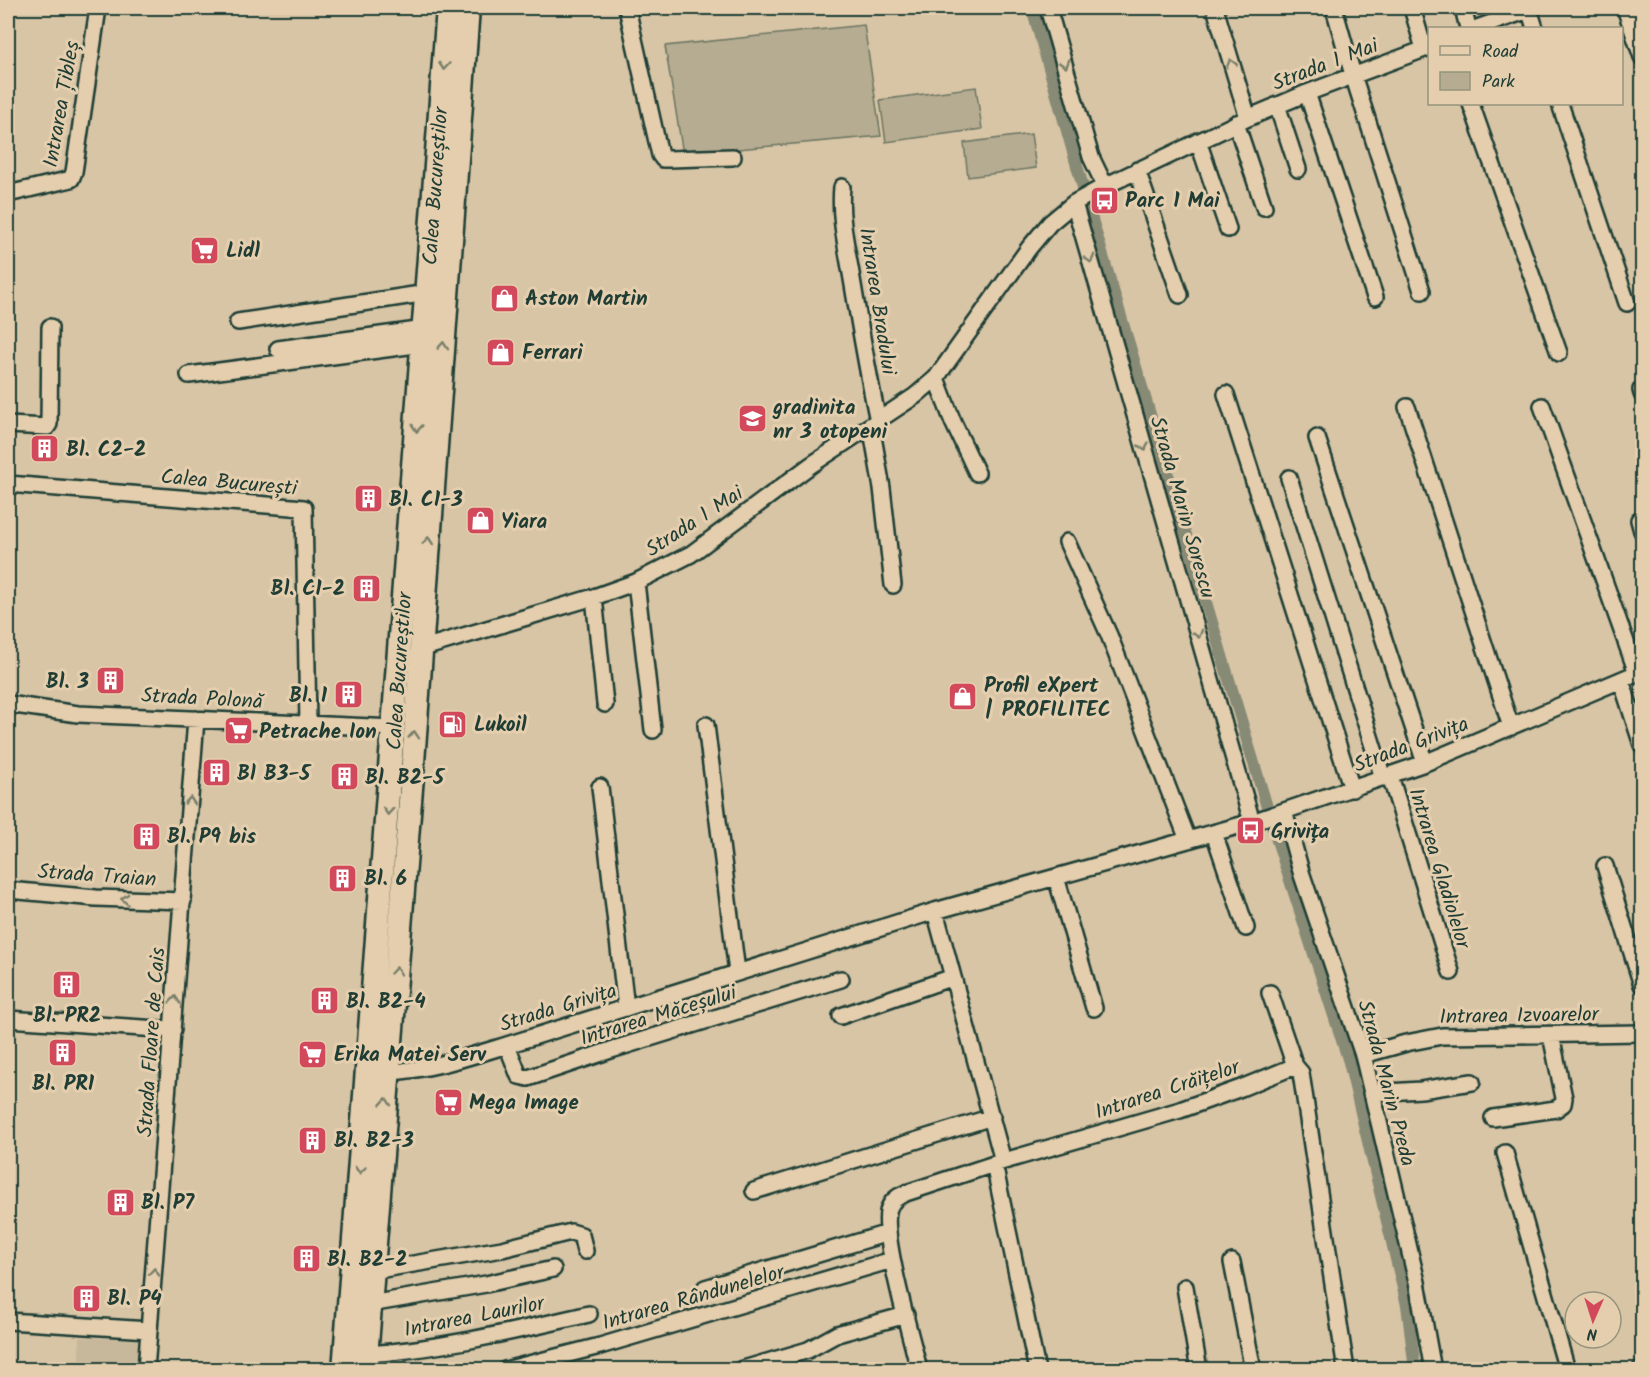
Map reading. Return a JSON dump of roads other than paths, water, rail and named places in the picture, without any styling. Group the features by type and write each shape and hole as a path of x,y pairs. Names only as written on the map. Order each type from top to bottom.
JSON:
{"highway":[{"name":"Calea Bucureștilor","path":"344,1370 395,728 448,8"},
{"name":"Calea Bucureștilor","path":"365,1362 468,8"}],"street":[{"name":"Intrarea Țibleș","path":"8,194 71,179 74,172 98,8"},
{"path":"627,8 660,155 663,159 733,157"},
{"path":"1048,8 1091,158 1105,186"},
{"path":"1215,8 1264,207"},
{"path":"1334,8 1422,291"},
{"path":"1412,8 1426,48"},
{"path":"1463,8 1468,27"},
{"path":"1480,27 1531,8 1535,27"},
{"path":"1625,8 1642,57"},
{"name":"Strada 1 Mai","path":"420,649 594,597 636,582 691,554 811,465 915,396 936,378 1029,248 1050,223 1074,203 1242,120 1426,48"},
{"path":"1307,93 1375,297"},
{"path":"1277,105 1298,169"},
{"path":"1471,105 1559,353"},
{"path":"1560,105 1627,303"},
{"path":"1198,141 1228,230"},
{"path":"1137,170 1180,295"},
{"name":"Intrarea Bradului","path":"842,187 841,205 846,244 874,423"},
{"name":"Strada Marin Sorescu","path":"1074,203 1252,822"},
{"path":"238,322 427,293"},
{"path":"8,425 47,427 49,424 50,327"},
{"path":"278,349 424,336"},
{"path":"189,375 424,336"},
{"path":"936,378 953,422 977,473"},
{"path":"1226,394 1352,789"},
{"path":"1542,406 1640,672"},
{"path":"1407,407 1512,727"},
{"path":"874,423 893,585"},
{"path":"1317,438 1425,763"},
{"name":"Intrarea Gladiolelor","path":"1289,478 1451,972"},
{"name":"Calea București","path":"8,484 304,508 308,724"},
{"path":"1067,542 1109,635 1188,840"},
{"path":"636,582 653,730"},
{"path":"594,597 605,704"},
{"name":"Strada Grivița","path":"388,1072 438,1065 935,911 1252,822 1425,763 1640,672"},
{"path":"1621,680 1642,745"},
{"name":"Strada Polonă","path":"8,704 66,713 395,728"},
{"name":"Strada Floare de Cais","path":"146,1370 196,719"},
{"path":"706,725 737,972"},
{"path":"600,787 626,1008"},
{"name":"Strada Marin Preda","path":"1284,811 1302,875 1363,1055 1417,1282 1434,1370"},
{"path":"1214,833 1246,928"},
{"path":"1605,866 1642,985"},
{"path":"1056,877 1094,1008"},
{"name":"Strada Traian","path":"8,890 96,898 183,901"},
{"path":"935,911 992,1117 1037,1370"},
{"path":"841,1016 953,977"},
{"name":"Intrarea Măceșului","path":"507,1045 519,1076 528,1078 842,979"},
{"path":"1270,993 1295,1066 1300,1073 1346,1370"},
{"path":"8,1019 173,1030"},
{"name":"Intrarea Izvoarelor","path":"1363,1055 1442,1036 1642,1033"},
{"path":"1493,1118 1556,1109 1563,1104 1564,1098 1551,1035"},
{"name":"Intrarea Crăițelor","path":"888,1233 889,1208 894,1199 899,1196 999,1163 1180,1110 1295,1066"},
{"path":"1371,1093 1421,1090 1472,1082"},
{"path":"754,1191 992,1117"},
{"path":"1506,1153 1567,1370"},
{"path":"372,1271 502,1249 571,1232 581,1236 585,1251"},
{"path":"705,1288 888,1233 892,1260 919,1370"},
{"name":"Intrarea Rândunelelor","path":"505,1370 600,1346 892,1260"},
{"path":"1232,1262 1253,1370"},
{"path":"370,1304 486,1284 553,1269"},
{"path":"1185,1287 1199,1370"},
{"name":"Intrarea Laurilor","path":"365,1362 404,1352 485,1339 589,1314"},
{"path":"740,1370 808,1350 837,1334 906,1315"},
{"path":"8,1321 149,1330"}],"waterway":[{"path":"1032,8 1083,187"},
{"path":"1088,206 1267,807"},
{"path":"1272,825 1349,1062 1407,1305 1415,1370"}],"place":[{"name":"Parc 1 Mai","path":"1104,200"},
{"name":"Lidl","path":"205,250"},
{"name":"Aston Martin","path":"504,298"},
{"name":"Ferrari","path":"501,352"},
{"name":"gradinita nr 3 otopeni","path":"752,419"},
{"name":"Bl. C2-2","path":"45,449"},
{"name":"Bl. C1-3","path":"368,499"},
{"name":"Yiara","path":"480,521"},
{"name":"Bl. C1-2","path":"366,588"},
{"name":"Bl. 3","path":"110,681"},
{"name":"Bl. 1","path":"348,695"},
{"name":"Profil eXpert | PROFILITEC","path":"963,697"},
{"name":"Lukoil","path":"453,724"},
{"name":"Petrache Ion","path":"238,731"},
{"name":"Bl B3-5","path":"216,773"},
{"name":"Bl. B2-5","path":"344,777"},
{"name":"Grivița","path":"1250,831"},
{"name":"Bl. P9 bis","path":"146,836"},
{"name":"Bl. 6","path":"343,878"},
{"name":"Bl. PR2","path":"67,984"},
{"name":"Bl. B2-4","path":"325,1001"},
{"name":"Bl. PR1","path":"63,1052"},
{"name":"Erika Matei Serv","path":"313,1054"},
{"name":"Mega Image","path":"448,1102"},
{"name":"Bl. B2-3","path":"313,1140"},
{"name":"Bl. P7","path":"120,1202"},
{"name":"Bl. B2-2","path":"306,1259"},
{"name":"Bl. P4","path":"86,1298"}]}
